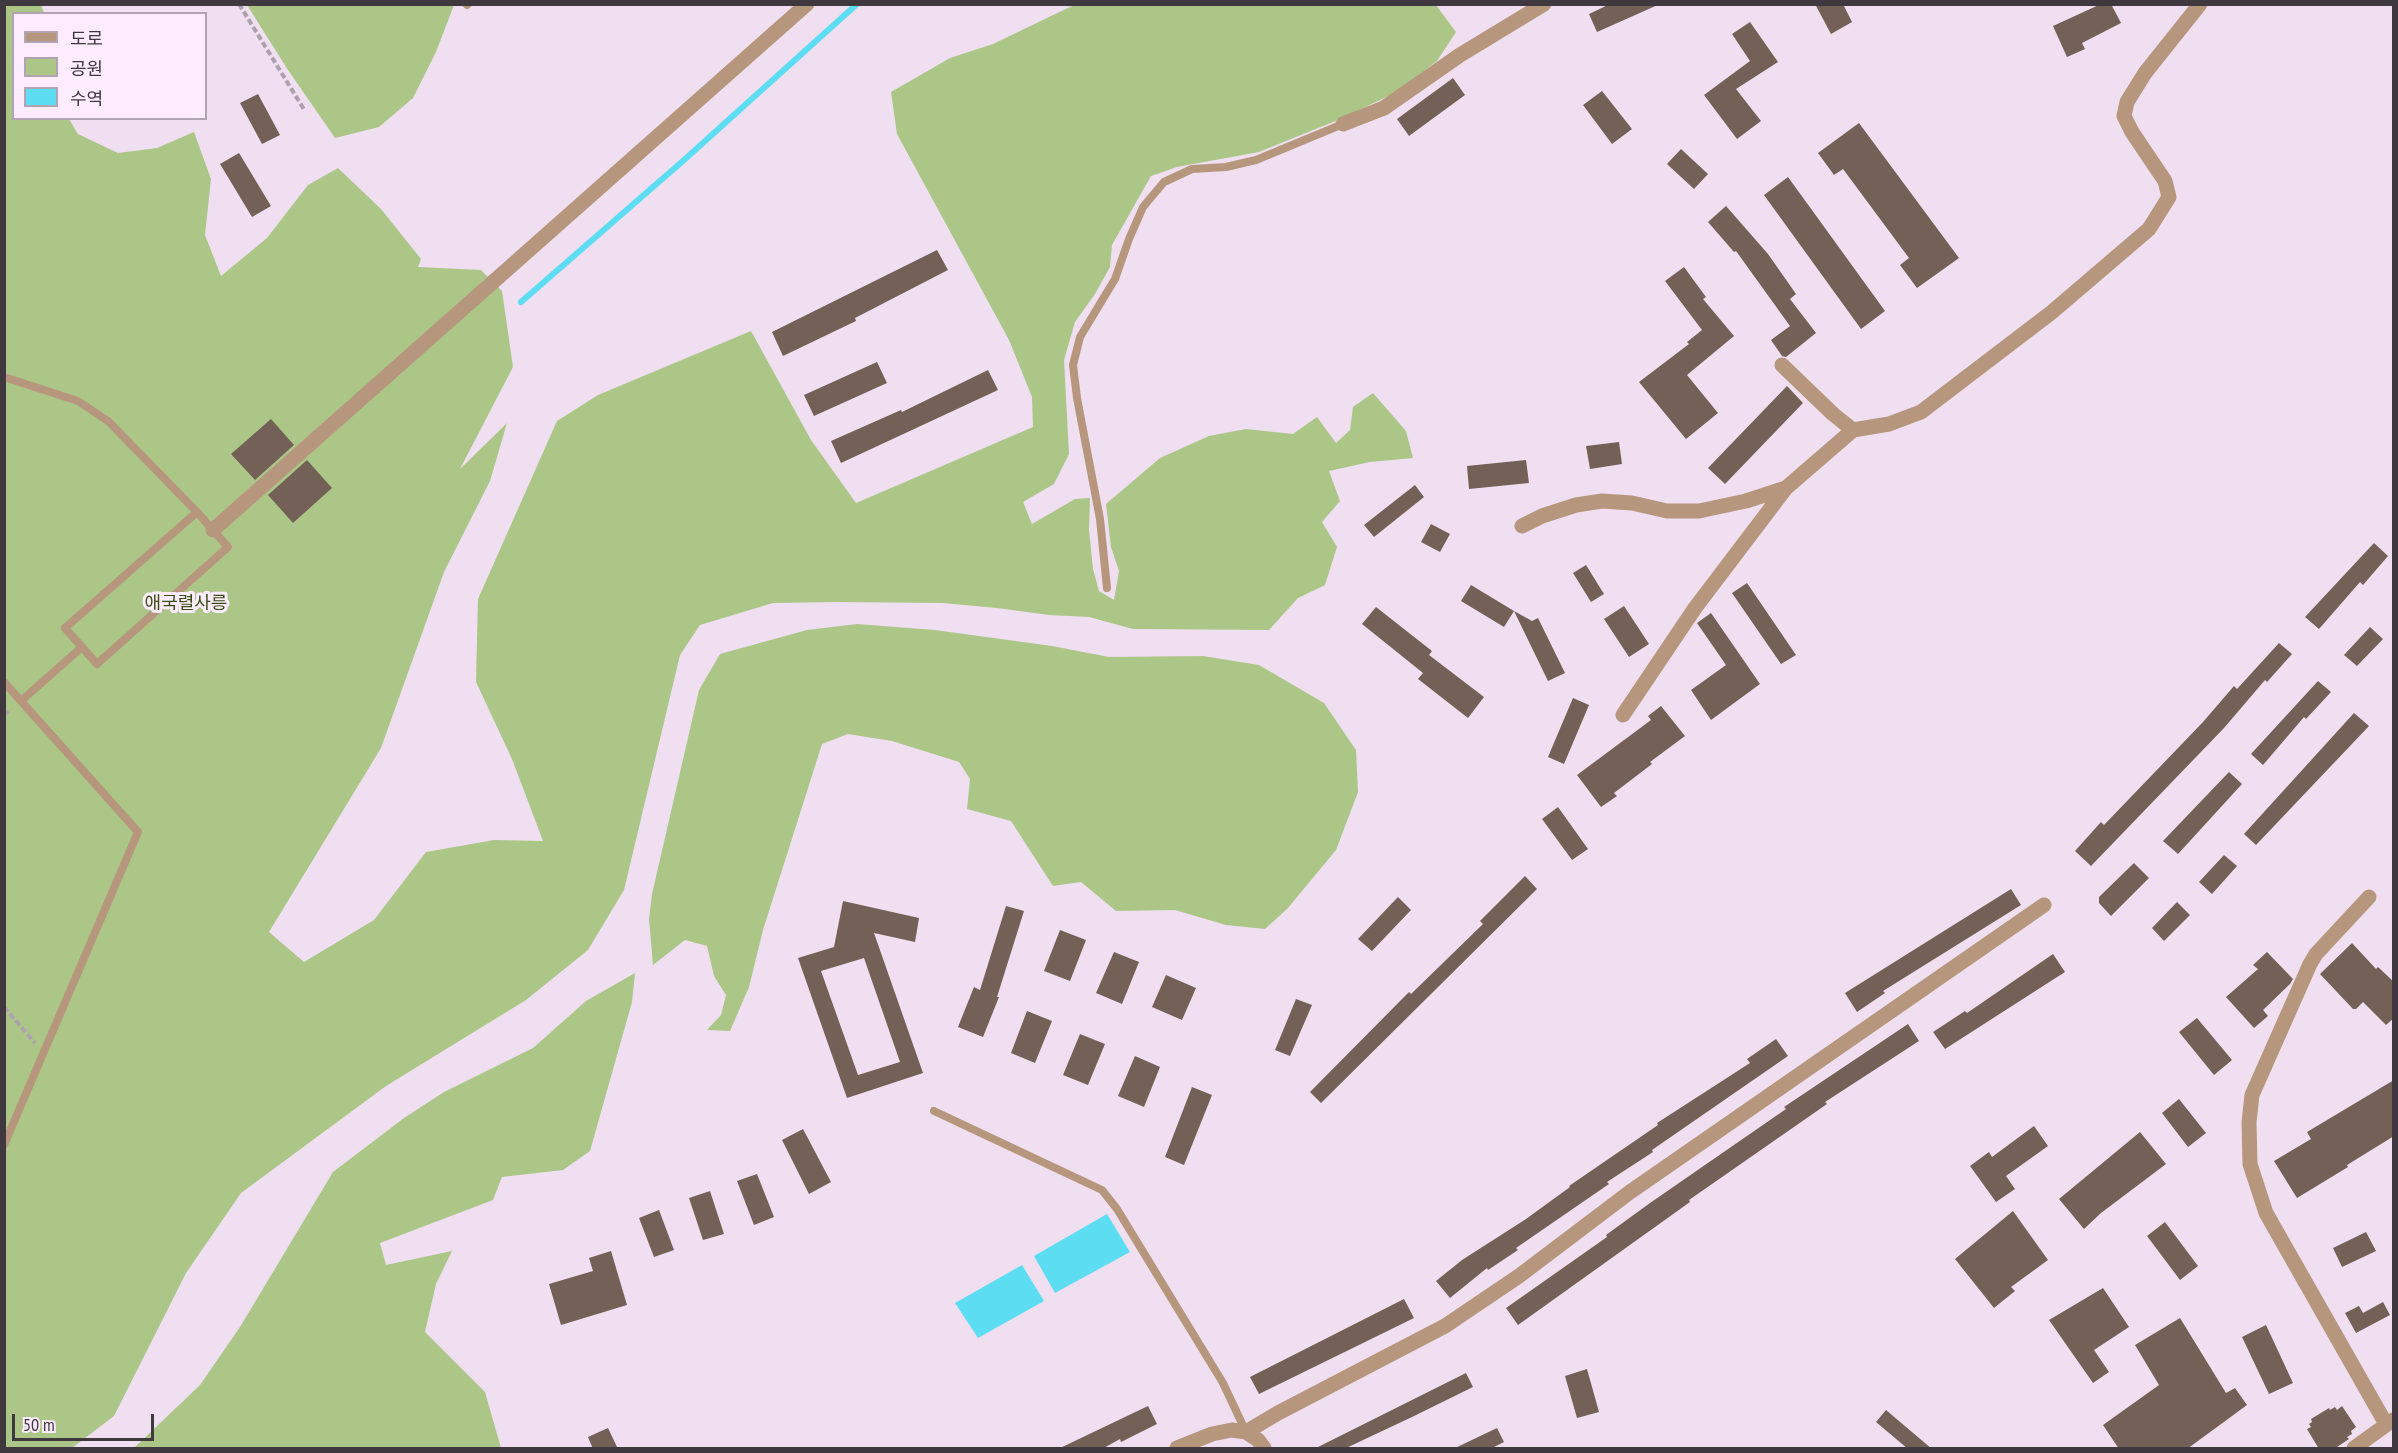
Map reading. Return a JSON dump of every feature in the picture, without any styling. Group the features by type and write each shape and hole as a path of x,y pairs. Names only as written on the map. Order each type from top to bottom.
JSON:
{"street":[{"path":"213,530 807,4"},
{"path":"1343,124 1384,108 1460,55 1544,4"},
{"path":"1623,714 1695,609 1786,488 1853,430 1889,424 1921,412 2052,312 2149,229 2169,197 2165,181 2124,116 2127,102 2145,73 2200,4"},
{"path":"1782,365 1853,430"},
{"path":"1521,526 1542,516 1576,505 1602,501 1632,503 1667,511 1699,511 1746,501 1786,488"},
{"path":"2354,1449 2390,1422 2266,1213 2250,1164 2249,1122 2252,1095 2310,964 2316,954 2369,897"},
{"path":"1246,1432 1445,1326 1519,1276 1630,1192 2044,905"},
{"path":"1177,1449 1212,1434 1232,1430 1246,1432 1258,1440 1264,1449"}],"lane":[{"path":"1107,588 1100,519 1073,365 1080,337 1115,279 1129,238 1143,207 1164,182 1192,169 1256,160 1343,124"},
{"path":"4,377 78,401 108,421 196,512 228,547 97,664 65,628 196,512"},
{"path":"21,701 82,647"},
{"path":"4,682 138,832 4,1145"},
{"path":"934,1111 1102,1190 1117,1209 1223,1383 1246,1432"}],"path":[{"path":"239,4 305,111"},
{"path":"4,1007 44,1053"}],"green space":[{"name":"애국렬사릉","path":"5,5 41,5 44,12 12,12 12,120 70,120 78,134 118,153 157,148 194,132 211,179 205,235 221,276 267,238 308,185 338,168 381,209 421,259 418,267 481,270 502,291 513,367 460,469 507,423 490,481 444,572 381,748 269,932 304,962 374,920 426,852 494,840 543,841 512,759 476,682 478,599 557,421 598,395 751,331 811,440 856,503 1033,427 1032,397 1009,340 897,134 891,92 950,58 993,44 1074,5 1436,5 1456,32 1437,61 1395,93 1338,120 1259,152 1177,167 1151,176 1112,245 1110,267 1095,294 1075,322 1064,360 1069,454 1054,484 1023,502 1032,524 1075,499 1090,498 1089,530 1093,569 1099,591 1114,600 1119,571 1111,547 1106,504 1160,458 1209,436 1246,429 1293,434 1317,417 1336,443 1350,430 1353,407 1373,393 1406,431 1413,458 1370,462 1329,471 1340,501 1322,522 1337,547 1325,585 1298,598 1269,630 1133,629 1089,617 1049,615 942,603 836,602 773,603 700,625 680,655 624,890 588,950 526,1000 386,1086 241,1193 186,1273 114,1416 72,1448 5,1448"},
{"path":"247,5 454,5 436,52 413,98 379,127 335,138"},
{"path":"857,624 935,630 1052,646 1109,657 1203,656 1259,665 1324,703 1356,750 1358,792 1336,850 1288,908 1265,929 1226,925 1175,910 1116,911 1081,882 1053,886 1011,821 967,809 970,779 959,762 892,741 848,734 822,744 763,930 749,987 730,1031 707,1030 721,1015 726,995 714,976 707,946 685,940 653,965 649,919 652,894 699,690 720,654 807,630"},
{"path":"635,973 632,1002 590,1151 563,1170 502,1177 493,1200 380,1243 386,1265 452,1251 436,1284 425,1332 485,1392 501,1448 134,1448 200,1385 240,1327 333,1172 404,1118 444,1092 533,1048 586,1001"}],"water":[{"path":"1107,1214 1130,1252 1055,1293 1034,1256"},
{"path":"1022,1265 1044,1301 978,1338 955,1303"}],"building":[{"path":"1610,4 1660,4 1597,32 1589,14"},
{"path":"1815,4 1843,4 1852,22 1831,34"},
{"path":"2101,4 2111,4 2121,23 2082,43 2085,49 2067,57 2053,26"},
{"path":"1750,22 1778,62 1736,89 1761,121 1737,139 1704,95 1750,61 1732,34"},
{"path":"1453,78 1465,95 1409,136 1397,119"},
{"path":"1602,91 1632,129 1612,144 1583,105"},
{"path":"258,94 280,135 262,144 240,103"},
{"path":"1859,123 1959,258 1917,288 1900,265 1909,258 1843,169 1834,175 1818,153"},
{"path":"1681,149 1708,174 1694,189 1667,164"},
{"path":"239,153 271,206 252,217 220,164"},
{"path":"1788,177 1885,311 1861,329 1764,195"},
{"path":"1726,206 1768,254 1796,294 1790,299 1816,333 1786,357 1782,356 1771,340 1790,326 1736,251 1734,252 1708,222"},
{"path":"937,250 948,270 855,318 856,321 783,356 772,332"},
{"path":"1684,267 1706,297 1703,299 1734,336 1687,375 1718,413 1686,439 1639,382 1689,344 1687,342 1702,330 1665,281"},
{"path":"877,362 887,383 814,416 804,395"},
{"path":"988,370 998,390 841,463 831,441 901,410 902,412"},
{"path":"1787,386 1803,403 1725,484 1708,468"},
{"path":"271,419 294,445 255,480 231,454"},
{"path":"1619,442 1622,464 1590,469 1586,446"},
{"path":"307,460 332,488 293,523 268,495"},
{"path":"1526,460 1529,483 1469,489 1467,466"},
{"path":"1415,485 1424,497 1374,537 1364,525"},
{"path":"1431,524 1450,534 1440,552 1421,542"},
{"path":"2374,543 2388,556 2363,585 2360,582 2319,629 2305,617"},
{"path":"1586,565 1604,594 1591,602 1573,573"},
{"path":"1747,583 1796,655 1781,664 1732,593"},
{"path":"1471,585 1514,611 1504,627 1461,601"},
{"path":"1624,606 1649,644 1629,657 1604,619"},
{"path":"1376,607 1432,651 1429,655 1484,697 1468,718 1418,679 1423,673 1362,624"},
{"path":"1514,611 1532,621 1538,618 1565,673 1548,681"},
{"path":"1711,613 1760,684 1711,720 1691,690 1726,665 1697,623"},
{"path":"2370,627 2383,639 2357,666 2344,655"},
{"path":"2279,643 2292,654 2091,866 2075,851 2101,822 2104,825 2203,722 2234,686 2237,689"},
{"path":"2318,681 2331,692 2306,719 2304,717 2263,765 2251,754"},
{"path":"1573,698 1589,705 1564,764 1548,757"},
{"path":"1661,706 1685,736 1650,762 1652,764 1614,793 1617,796 1601,807 1577,775 1651,720 1648,716"},
{"path":"2354,713 2369,726 2256,845 2244,834"},
{"path":"2229,772 2242,784 2178,854 2163,841"},
{"path":"1558,807 1588,849 1572,860 1542,819"},
{"path":"2224,855 2237,866 2212,894 2199,882"},
{"path":"2134,863 2149,878 2111,916 2099,903 2099,897"},
{"path":"1525,876 1537,889 1321,1103 1310,1092 1409,992 1411,994 1483,924 1480,921"},
{"path":"2011,889 2021,905 1883,991 1885,993 1857,1012 1845,993"},
{"path":"1398,897 1411,910 1372,951 1358,939"},
{"path":"843,901 919,918 915,942 874,933 923,1073 847,1098 798,958 834,947","holes":["864,958 900,1062 858,1075 821,971"]},
{"path":"2177,902 2190,915 2164,941 2152,928"},
{"path":"1006,906 1024,911 997,997 999,997 983,1037 958,1027 974,987 980,990"},
{"path":"1060,930 1086,940 1070,981 1044,971"},
{"path":"2352,943 2376,969 2378,967 2394,982 2394,1018 2386,1025 2363,1002 2353,1009 2320,974"},
{"path":"1114,952 1139,962 1122,1004 1096,993"},
{"path":"2267,952 2293,979 2263,1010 2268,1016 2254,1028 2226,997 2258,969 2253,965"},
{"path":"2053,954 2065,972 1945,1049 1933,1032 1965,1011 1967,1013"},
{"path":"1166,975 1196,988 1182,1020 1152,1007"},
{"path":"1296,999 1312,1005 1290,1056 1275,1050"},
{"path":"1027,1011 1052,1021 1035,1063 1011,1053"},
{"path":"2197,1018 2232,1060 2214,1075 2179,1032"},
{"path":"1908,1024 1919,1041 1825,1102 1827,1104 1689,1200 1690,1202 1518,1325 1506,1308 1607,1237 1606,1235 1650,1203 1786,1109 1784,1107"},
{"path":"1080,1034 1105,1044 1088,1085 1063,1075"},
{"path":"1776,1039 1788,1056 1607,1182 1609,1184 1516,1248 1518,1250 1488,1270 1487,1268 1450,1298 1436,1281 1462,1260 1526,1219 1569,1186 1658,1125 1657,1123 1750,1063 1747,1059"},
{"path":"1135,1056 1160,1067 1144,1107 1118,1096"},
{"path":"2394,1080 2394,1136 2297,1198 2274,1161 2311,1139 2307,1132"},
{"path":"1192,1087 1212,1095 1184,1165 1165,1157"},
{"path":"2179,1099 2206,1133 2188,1147 2162,1113"},
{"path":"2034,1126 2048,1146 2006,1176 2015,1189 1996,1202 1970,1166 1989,1152 1992,1157"},
{"path":"803,1129 831,1182 809,1194 782,1140"},
{"path":"2140,1132 2166,1164 2101,1213 2084,1229 2059,1199"},
{"path":"757,1174 774,1217 754,1225 737,1181"},
{"path":"710,1191 724,1234 703,1240 689,1198"},
{"path":"659,1210 674,1250 654,1257 639,1218"},
{"path":"2013,1211 2048,1260 2011,1287 2015,1291 1994,1308 1955,1259"},
{"path":"2165,1222 2198,1266 2180,1280 2147,1236"},
{"path":"2366,1232 2376,1251 2342,1267 2333,1248"},
{"path":"611,1251 627,1305 561,1325 549,1284 593,1271 589,1258"},
{"path":"2103,1288 2129,1327 2094,1350 2109,1372 2093,1383 2049,1320"},
{"path":"1404,1299 1414,1318 1259,1394 1250,1377"},
{"path":"2383,1302 2390,1315 2356,1333 2345,1313 2359,1306 2363,1313"},
{"path":"2180,1318 2226,1393 2235,1388 2247,1405 2187,1449 2119,1449 2103,1425 2159,1385 2135,1345"},
{"path":"2266,1325 2293,1383 2269,1394 2242,1337"},
{"path":"1587,1369 1599,1412 1577,1418 1565,1376"},
{"path":"1466,1373 1473,1387 1344,1449 1314,1449"},
{"path":"1148,1406 1157,1424 1121,1442 1120,1439 1102,1449 1058,1449"},
{"path":"2342,1406 2356,1427 2347,1437 2349,1439 2334,1449 2319,1449 2307,1429 2311,1427 2309,1424 2312,1422 2311,1419 2329,1408 2330,1410 2335,1407 2337,1410"},
{"path":"1886,1410 1932,1449 1908,1449 1876,1422"},
{"path":"608,1428 618,1449 593,1449 588,1437"},
{"path":"1497,1428 1504,1442 1490,1449 1453,1449"}],"waterway":[{"path":"521,302 684,160 857,4"}]}
